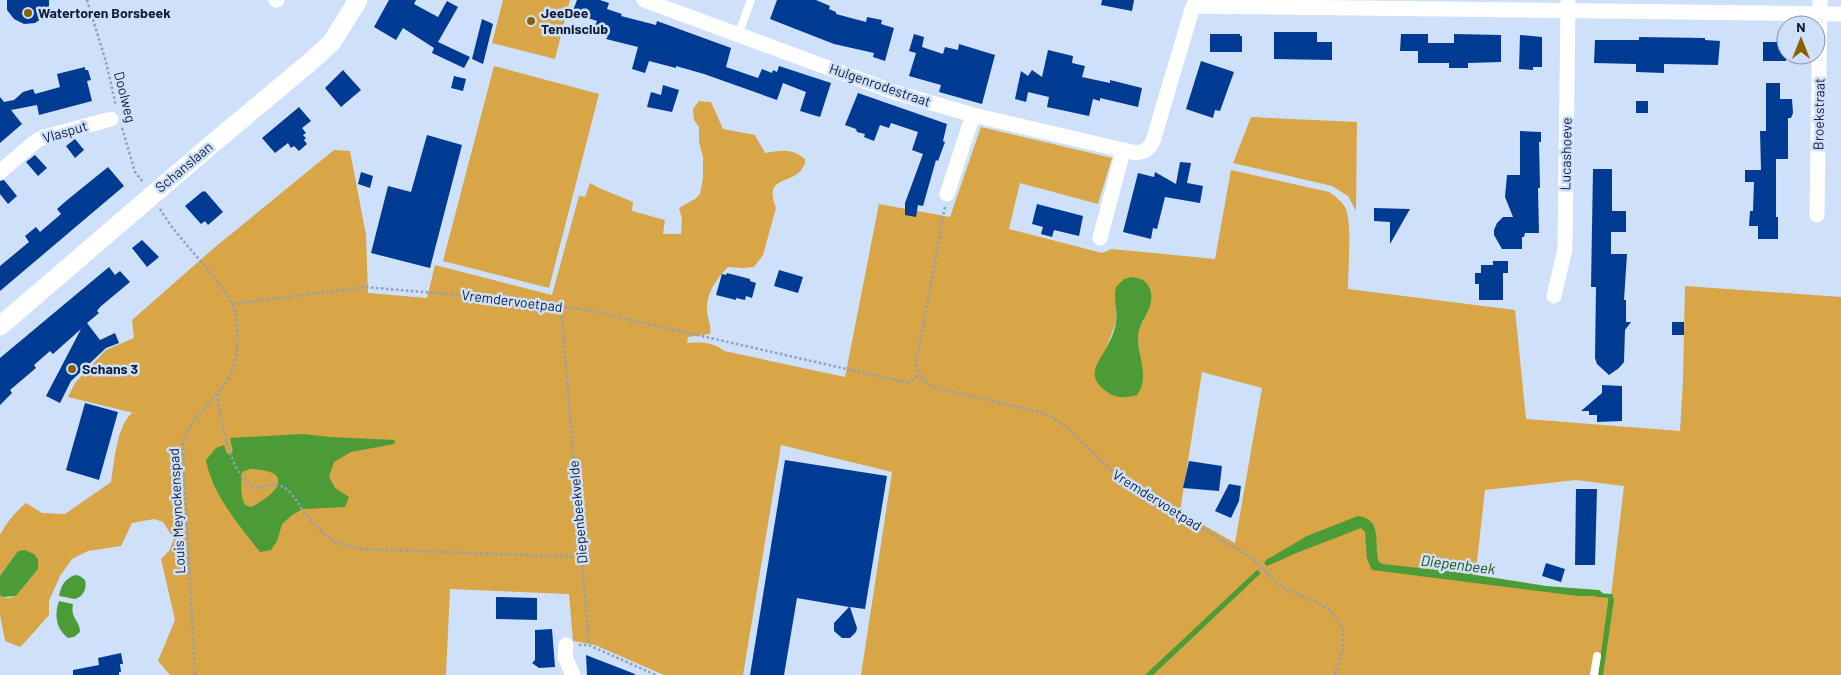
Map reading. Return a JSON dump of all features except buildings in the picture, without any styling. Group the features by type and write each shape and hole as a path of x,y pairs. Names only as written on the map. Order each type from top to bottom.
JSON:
{"street":[{"name":"Schanslaan","path":"0,326 328,46 341,30 358,0"},
{"name":"Hulgenrodestraat","path":"644,0 894,92 973,115 1123,151 1144,152 1150,148 1153,141 1193,3 1820,7 1841,14"},
{"name":"Lucashoeve","path":"1554,296 1565,249 1568,5"},
{"name":"Broekstraat","path":"1817,215 1820,7"},
{"path":"947,194 973,115"},
{"name":"Vlasput","path":"0,172 36,141 44,137 117,118"},
{"path":"1100,238 1123,151"},
{"path":"566,645 565,657 573,675"}],"lane":[{"path":"738,35 751,0"},
{"path":"1594,675 1597,656"}],"path":[{"name":"Doolweg","path":"86,0 106,62 117,118 135,172 153,194"},
{"path":"153,194 159,200 158,206 169,225 208,270 232,304"},
{"path":"919,375 916,363 947,194"},
{"name":"Vremdervoetpad","path":"232,304 365,288 494,298 561,306 587,310 904,382 909,382 919,375 923,380 936,388 1044,413 1056,419 1118,477 1253,559 1276,582 1290,591 1319,603 1329,610 1344,630 1343,648 1335,675"},
{"name":"Louis Meynckenspad","path":"195,675 183,444 190,426 230,375 237,355 238,330 232,304"},
{"name":"Diepenbeekvelde","path":"561,306 589,645 656,675"},
{"path":"217,394 230,453 236,469 247,484 259,488 268,485 280,485 290,491 308,517 330,539 361,549 581,557"}],"shaded area":[{"name":"JeeDee Tennisclub","path":"503,0 570,0 555,59 492,43"},
{"path":"494,66 599,94 549,288 443,261"},
{"path":"699,101 711,102 723,129 755,135 765,153 791,151 800,155 805,161 799,173 776,185 773,190 776,208 763,255 754,267 728,267 716,281 708,297 707,310 710,334 688,337 687,343 711,344 724,351 845,377 879,204 950,217 981,127 1112,158 1098,204 1020,183 1009,229 1102,253 1112,249 1215,259 1231,170 1329,192 1343,204 1348,216 1348,289 1515,310 1526,419 1680,431 1685,286 1841,297 1841,675 861,675 892,472 781,445 743,675 664,675 595,645 573,641 569,594 450,589 446,675 170,675 158,661 175,620 161,559 169,551 174,539 163,522 154,519 132,523 121,546 88,551 72,559 60,576 49,601 49,615 20,647 5,641 0,615 0,595 9,598 16,596 38,569 38,559 29,552 18,551 0,576 0,535 8,522 26,503 42,513 65,514 111,482 117,445 123,426 132,413 138,414 68,397 75,383 106,350 134,338 132,320 214,248 334,150 350,151 366,235 368,293 427,298 435,265 552,295 579,196 585,197 590,183 633,202 632,211 665,220 663,234 681,234 682,219 679,208 700,194 703,178 703,157 699,142 699,127 694,120 693,109","holes":["1116,287 1144,320 1138,334 1142,381 1140,389 1134,395 1125,397 1117,397 1110,394 1099,383 1105,352 1116,322","1202,372 1262,388 1235,543 1180,512","1576,480 1624,486 1611,596 1475,579 1485,490"]},
{"path":"1251,117 1357,122 1356,211 1348,196 1332,186 1233,163"},
{"path":"1139,278 1147,283 1151,299 1140,327 1138,338 1143,374 1141,388 1137,395 1121,397 1110,394 1101,387 1097,382 1095,373 1098,363 1112,337 1115,326 1116,287 1124,279"},
{"path":"303,434 395,440 394,444 351,452 334,462 329,477 335,488 349,497 345,507 303,509 292,515 282,524 277,541 271,550 260,552 227,509 209,473 206,460 216,448 224,445 227,454 233,452 230,438","holes":["250,469 273,473 278,478 275,489 251,507 245,505 241,485 242,472"]},
{"path":"1358,516 1366,518 1371,522 1376,534 1377,556 1379,562 1383,564 1463,573 1546,586 1599,590 1603,593 1598,596 1578,596 1372,570 1367,559 1365,532 1361,528 1267,566 1264,563 1307,536"},
{"path":"25,550 34,554 38,559 38,569 16,596 2,597 0,595 0,576 18,551"},
{"path":"1257,570 1261,573 1153,675 1145,675"},
{"path":"75,575 85,580 86,586 83,594 75,599 59,596 64,583"},
{"path":"1609,595 1612,595 1614,600 1603,675 1598,675"},
{"path":"59,601 73,604 73,613 80,628 80,632 74,637 68,638 59,626 56,616"}],"waterway":[{"name":"Diepenbeek","path":"1597,595 1611,596 1610,599"}],"place":[{"name":"Watertoren Borsbeek","path":"28,13"},
{"name":"JeeDee Tennisclub","path":"531,21"},
{"name":"Schans 3","path":"72,369"}]}
